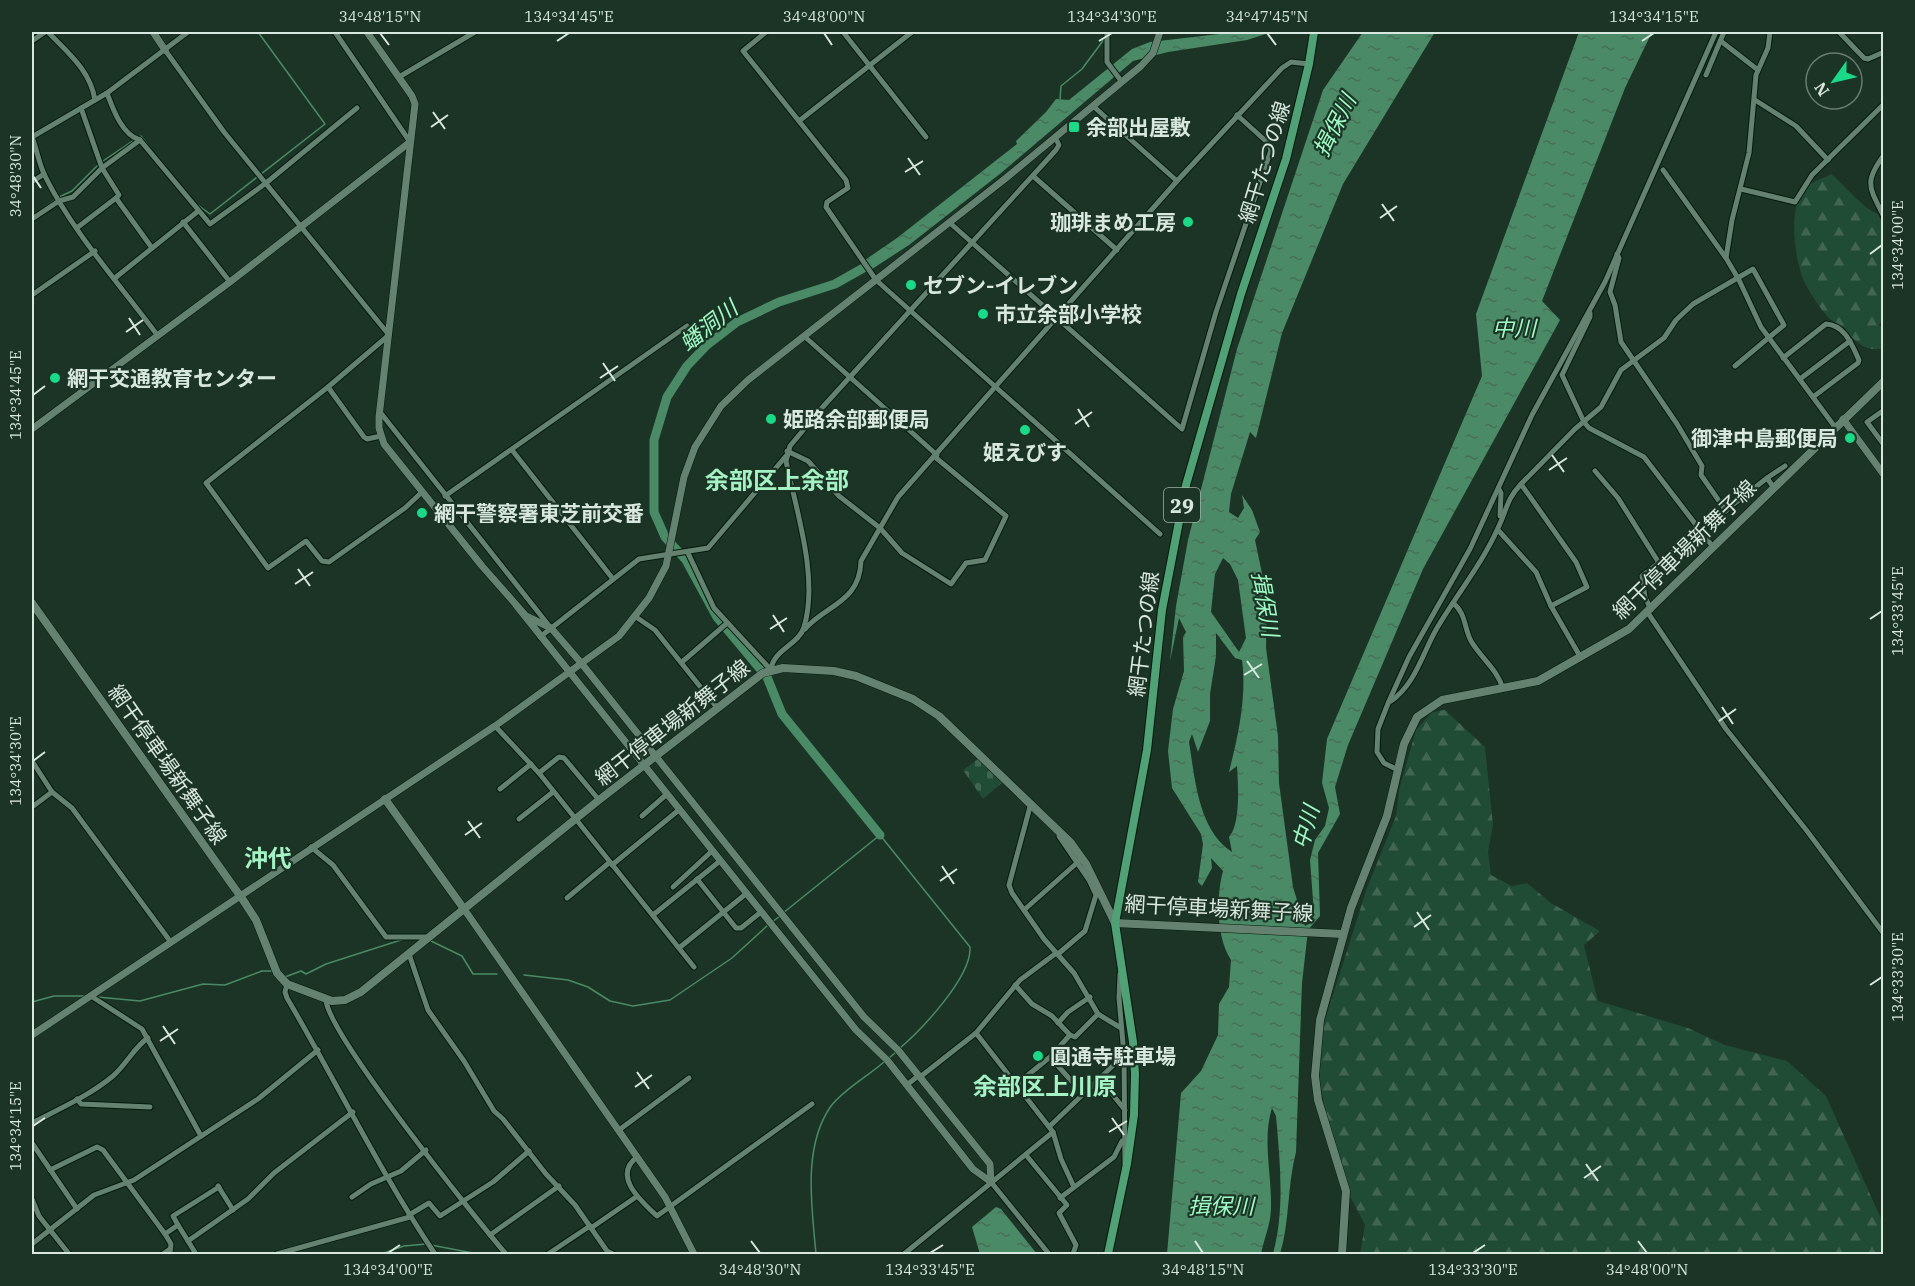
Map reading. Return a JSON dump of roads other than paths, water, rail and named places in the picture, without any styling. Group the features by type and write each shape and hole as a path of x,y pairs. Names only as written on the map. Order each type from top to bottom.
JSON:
{"main road":[{"name":"網干たつの線","path":"1108,1254 1126,1168 1134,1114 1133,1042 1120,965 1118,923 1147,750 1162,610 1186,485 1241,294 1286,159 1309,64 1314,32"},
{"name":"網干停車場新舞子線","path":"327,1000 345,1000 353,997 599,800 767,671 783,668 834,671 856,676 913,699 939,716 1061,832 1086,864 1118,923 1340,933 1387,816 1410,729 1424,710 1442,700 1538,681 1629,629 1884,381"},
{"name":"網干停車場新舞子線","path":"32,603 240,895 256,920 277,973 287,984"},
{"path":"385,799 464,909"},
{"path":"1340,933 1323,1000 1315,1076 1320,1111 1346,1191 1342,1254"},
{"path":"287,984 327,1000"}],"street":[{"path":"32,41 47,32 82,66 91,82 95,100"},
{"path":"153,32 224,132 389,335"},
{"path":"158,336 58,199 44,174 32,137 107,93 188,32"},
{"path":"335,32 410,142"},
{"path":"367,32 414,100 380,412 381,436 422,492 516,605 526,616 550,628"},
{"path":"399,77 475,32"},
{"path":"766,32 743,51 846,180 848,188 827,202 826,207 859,260 876,280 1160,534"},
{"path":"843,32 926,136"},
{"path":"799,121 912,32"},
{"path":"1107,32 1107,62 1122,82"},
{"path":"32,1035 495,726 610,643 636,617 658,584 667,555 684,477 702,434 733,393 950,223 1146,62 1160,32"},
{"path":"1398,770 1384,763 1377,753 1378,729 1389,702 1409,657 1470,549 1532,415 1590,312 1716,32"},
{"path":"1706,75 1722,42 1724,32"},
{"path":"1726,258 1732,220 1749,153 1758,70 1768,48 1770,32"},
{"path":"1839,32 1864,58 1868,59 1884,52"},
{"path":"1722,42 1758,70"},
{"path":"688,553 724,627 767,671 773,660 813,620 832,610 849,595 861,573 861,561 898,497 1178,181 1281,68 1291,62 1309,64"},
{"path":"107,93 125,128 134,138 140,140 197,212 210,224 266,183 357,108"},
{"path":"1755,100 1796,126 1828,160"},
{"path":"1741,189 1795,202 1807,182 1884,104"},
{"path":"1093,106 1178,181"},
{"path":"78,227 119,195 101,167 81,108"},
{"path":"950,223 1182,429 1216,312 1271,150 1269,142 1237,115"},
{"path":"540,637 639,559 708,548 850,377 1058,147 1055,137"},
{"path":"32,219 58,199 73,197 101,167 140,140"},
{"path":"32,429 230,282 410,142"},
{"path":"1884,155 1870,174 1871,189 1884,217"},
{"path":"1663,170 1726,258 1768,338 1835,427"},
{"path":"32,182 44,174"},
{"path":"1033,176 1117,250"},
{"path":"116,198 152,248"},
{"path":"115,278 197,212"},
{"path":"183,222 230,282"},
{"path":"32,294 95,251"},
{"path":"1617,254 1619,258 1610,292 1615,305 1620,342 1634,359 1688,442 1701,466 1701,475 1726,511"},
{"path":"1389,702 1400,694 1414,675 1453,603 1477,567 1498,530 1509,496 1601,407 1616,376 1634,359 1664,338 1676,320 1693,304 1753,269 1784,325 1735,366"},
{"path":"1590,312 1590,317 1562,375 1584,422 1589,428 1644,457 1713,548"},
{"path":"1783,358 1826,324 1841,330 1850,341 1859,360 1858,363 1813,397"},
{"path":"445,496 687,326"},
{"path":"389,335 328,387 206,483 268,568 306,541 322,561 329,562 405,508 422,492"},
{"path":"787,453 808,462 839,496 880,528 902,553 951,584 966,563 985,561 1006,516 804,336"},
{"path":"1800,380 1850,341"},
{"path":"328,387 364,437 371,439 381,436"},
{"path":"1884,410 1868,422 1884,445"},
{"path":"380,412 550,628 582,664 864,1017 897,1048 990,1164 991,1182"},
{"path":"1843,419 1883,472"},
{"path":"512,450 614,579"},
{"path":"787,453 808,562 807,615 802,632"},
{"path":"1785,466 1699,529 1642,579 1649,612 1726,729 1807,831 1884,934"},
{"path":"1595,471 1618,498 1659,562"},
{"path":"1767,478 1774,488"},
{"path":"1521,484 1576,562 1587,587 1551,606"},
{"path":"1499,489 1502,493 1501,519"},
{"path":"1498,530 1536,572 1551,606 1581,658"},
{"path":"1453,603 1464,616 1469,636 1476,650 1496,672 1503,689"},
{"path":"516,605 855,1030 908,1084 973,1169 991,1182 1049,1254"},
{"path":"636,617 656,630 718,709"},
{"path":"682,662 724,627"},
{"path":"495,726 539,773 694,967"},
{"path":"539,773 560,757 564,758 599,800"},
{"path":"32,761 52,792 72,808 170,941"},
{"path":"500,789 531,764"},
{"path":"32,807 52,792"},
{"path":"519,819 553,792"},
{"path":"642,816 667,794"},
{"path":"1031,803 1009,885 1024,910 1090,997 1098,1014 1121,1028"},
{"path":"567,898 680,809"},
{"path":"908,1084 976,1033 1016,985 1085,931 1095,895 1078,862 1059,836 1061,832"},
{"path":"312,847 333,865 386,937 429,937"},
{"path":"673,887 712,851"},
{"path":"652,915 720,861"},
{"path":"1024,910 1078,862"},
{"path":"697,879 736,928 741,928 761,912"},
{"path":"679,948 747,893"},
{"path":"464,909 670,1204 694,1254"},
{"path":"409,954 428,1010 464,1061 494,1111 559,1186 613,1254"},
{"path":"1120,965 1125,1111 1123,1138 1126,1168"},
{"path":"287,984 285,992 287,998 353,1112 409,1216 435,1254"},
{"path":"1016,985 1032,1004 1043,1009 1075,1037 1098,1014"},
{"path":"91,996 142,1029 181,1104 201,1136"},
{"path":"1058,1023 1068,1012 1090,997"},
{"path":"327,1000 359,1063 463,1202 507,1254"},
{"path":"976,1033 1050,1125 1061,1159 1074,1187"},
{"path":"1017,1084 1050,1057 1070,1035"},
{"path":"32,1123 77,1099 115,1074 148,1038"},
{"path":"885,1058 897,1048"},
{"path":"32,1244 94,1195 134,1180 258,1099 318,1050"},
{"path":"1050,1125 1124,1055"},
{"path":"1050,1057 1075,1085 1083,1079 1091,1087"},
{"path":"619,1130 689,1078"},
{"path":"1100,1079 1125,1111"},
{"path":"77,1099 81,1104 150,1107"},
{"path":"637,1157 632,1161 627,1173 636,1197 657,1215 812,1104"},
{"path":"188,1241 248,1199 274,1173 353,1112"},
{"path":"904,1254 1053,1132"},
{"path":"1060,1198 1114,1157 1123,1138"},
{"path":"32,1143 77,1209"},
{"path":"50,1170 98,1147 104,1150 126,1183 165,1233 171,1244 170,1252 163,1254"},
{"path":"352,1197 401,1171 426,1150"},
{"path":"276,1254 409,1216 429,1203 438,1217 493,1182 529,1151"},
{"path":"1026,1155 1066,1205 1059,1213 1076,1245 1073,1254"},
{"path":"196,1254 173,1216 218,1186 233,1210"},
{"path":"490,1235 559,1186"},
{"path":"548,1254 636,1197"},
{"path":"32,1199 39,1216 69,1254"},
{"path":"165,1233 178,1225"}],"water":[{"path":"1237,32 1272,32 1247,40 1168,52 1133,61 1001,173 909,245 872,269 865,260 897,238 1017,144 1016,141 1056,99 1069,100 1132,49 1150,42"},
{"path":"1363,32 1435,32 1343,184 1282,333 1256,438 1250,432 1231,494 1229,512 1238,518 1244,508 1242,495 1252,510 1260,532 1255,540 1267,597 1266,648 1278,736 1279,783 1293,887 1305,926 1311,923 1314,914 1310,860 1315,840 1325,826 1329,808 1322,783 1327,739 1482,376 1476,314 1579,32 1652,32 1625,88 1542,301 1560,320 1423,569 1348,745 1335,787 1340,814 1318,853 1320,916 1308,930 1302,983 1296,1152 1280,1254 1273,1254 1279,1220 1280,1185 1276,1116 1272,1108 1268,1132 1271,1214 1261,1254 1167,1254 1181,1093 1201,1071 1218,1035 1219,1004 1229,987 1231,960 1220,929 1218,905 1223,871 1211,858 1212,868 1202,886 1198,882 1203,844 1201,834 1172,788 1168,751 1173,709 1184,671 1183,637 1186,632 1179,618 1170,661 1176,606 1188,540 1237,349 1323,90","holes":["1223,558 1230,564 1238,580 1246,638 1239,652 1211,612 1215,574","1216,633 1235,658 1242,660 1241,716 1229,772 1237,766 1237,813 1233,831 1229,837 1232,852 1212,831 1205,817 1196,787 1189,742 1192,734 1198,752 1210,721 1210,694 1216,656"]},
{"path":"996,1207 1001,1209 1037,1254 980,1254 972,1227"}],"waterway":[{"path":"195,203 210,214 325,124 258,32"},
{"path":"1060,99 1061,86 1082,69 1105,38"},
{"path":"138,138 141,136 152,151"},
{"path":"103,161 134,140"},
{"path":"59,197 72,191 99,164"},
{"path":"32,216 56,199"},
{"name":"蟠洞川","path":"874,262 835,284 779,302 737,322 707,345 687,366 667,397 654,440 654,512 665,537 686,560 717,617 767,677 782,714 880,835"},
{"path":"783,913 880,835 970,947 963,973 954,987 932,1016 899,1049"},
{"path":"772,922 780,916"},
{"path":"524,975 568,980 588,987 610,1001 633,1006 670,1000 732,958 768,925"},
{"path":"285,977 301,971 306,974 326,964 404,939"},
{"path":"431,941 462,956 473,974 497,974"},
{"path":"97,997 140,1001 203,984 225,985 262,971 274,971"},
{"path":"32,1002 54,996 84,996"},
{"path":"888,1059 896,1052"},
{"path":"816,1254 811,1178 812,1159 822,1122 836,1100 884,1062"},
{"path":"381,1254 404,1246 426,1244"},
{"path":"431,1245 478,1254"}],"place":[{"name":"余部出屋敷","path":"1074,127"},
{"name":"珈琲まめ工房","path":"1188,222"},
{"name":"セブン-イレブン","path":"911,285"},
{"name":"市立余部小学校","path":"983,314"},
{"name":"網干交通教育センター","path":"55,378"},
{"name":"姫路余部郵便局","path":"771,419"},
{"name":"姫えびす","path":"1025,430"},
{"name":"御津中島郵便局","path":"1850,438"},
{"name":"網干警察署東芝前交番","path":"422,513"},
{"name":"圓通寺駐車場","path":"1038,1056"}],"district":[{"name":"余部区上余部","path":"777,480"},
{"name":"沖代","path":"268,858"},
{"name":"余部区上川原","path":"1045,1086"}],"water label":[{"name":"揖保川","path":"1334,125"},
{"name":"中川","path":"1514,327"},
{"name":"揖保川","path":"1266,604"},
{"name":"中川","path":"1305,827"},
{"name":"揖保川","path":"1221,1205"}]}
